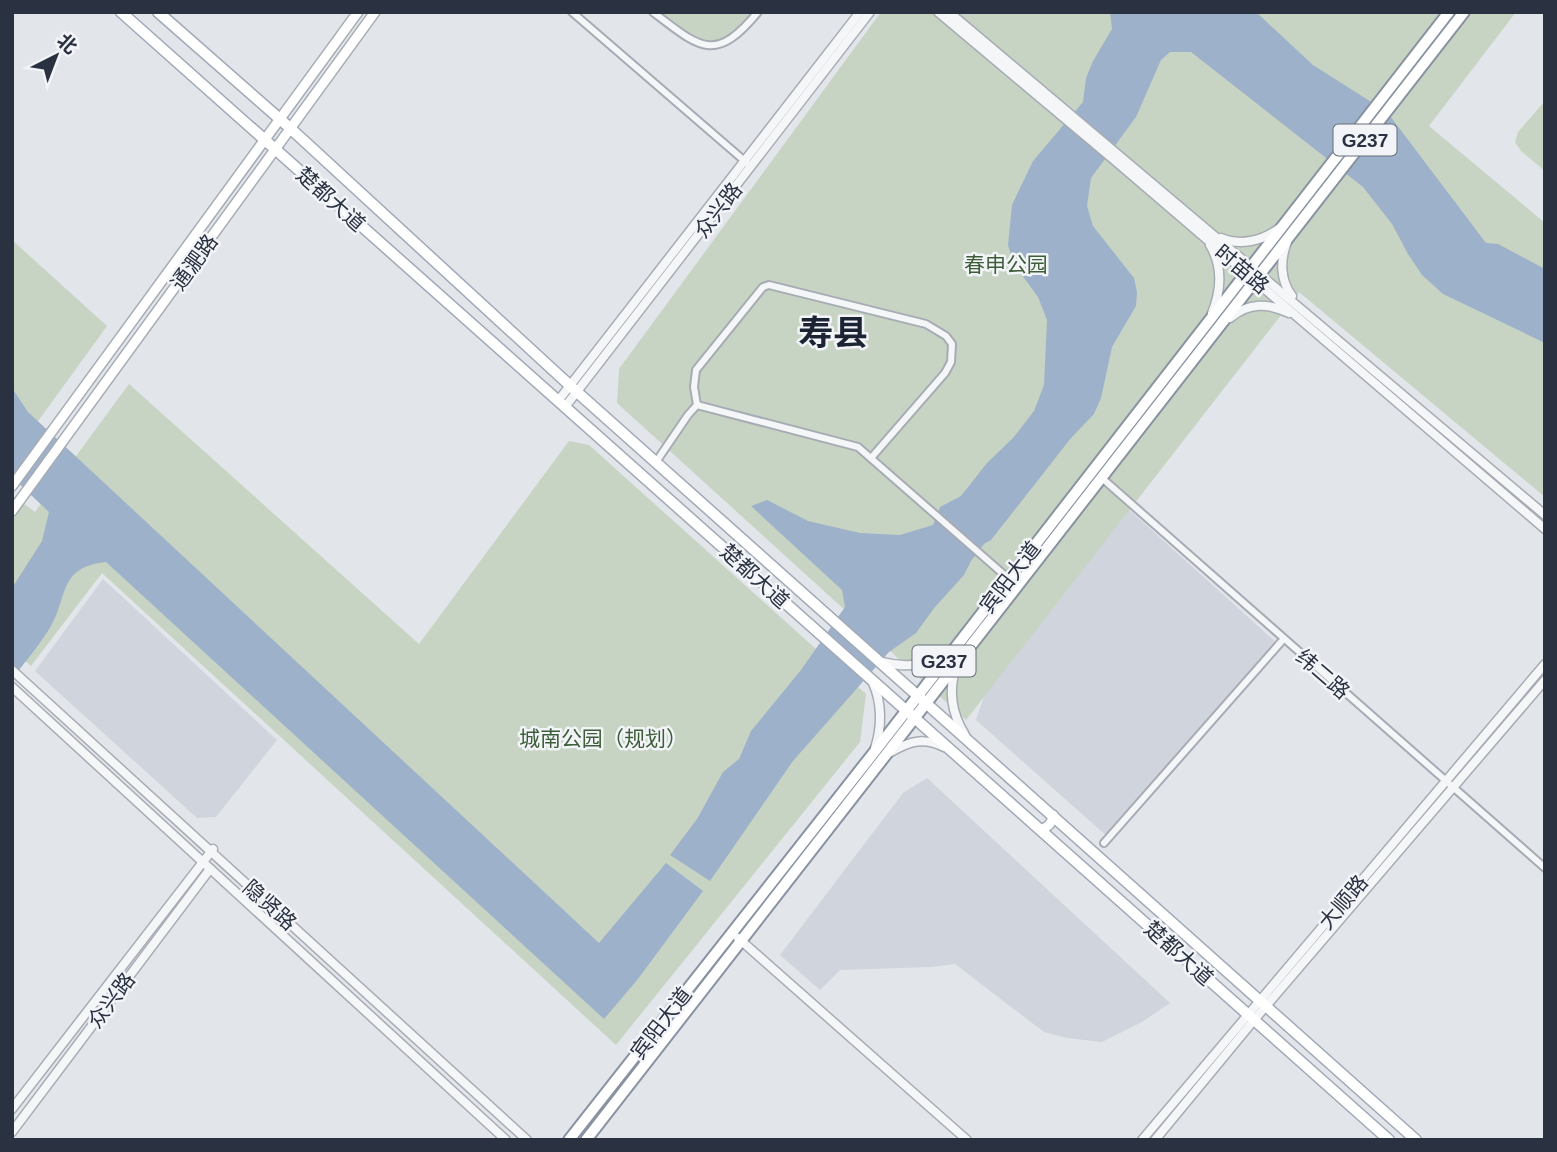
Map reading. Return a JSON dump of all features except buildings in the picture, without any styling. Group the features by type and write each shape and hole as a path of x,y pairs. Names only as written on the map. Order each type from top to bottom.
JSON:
{"highway":[{"name":"宾阳大道","path":"1399,87 1449,12"},
{"name":"宾阳大道","path":"959,651 1009,579 1212,328 1399,87 1464,12"},
{"name":"宾阳大道","path":"569,1140 736,937 959,651 1102,479 1212,328"},
{"name":"宾阳大道","path":"586,1140 736,937"}],"main road":[{"name":"楚都大道","path":"121,12 1389,1140"},
{"name":"楚都大道","path":"158,12 290,128 656,462 1416,1140"},
{"name":"通淝路","path":"12,486 358,12"},
{"name":"通淝路","path":"12,511 375,12"},
{"path":"1040,830 1047,828 1053,815"},
{"path":"1079,864 1080,856 1085,850 1091,850"}],"street":[{"path":"572,12 748,164"},
{"path":"653,12 687,38 706,46 724,44 743,31 758,12"},
{"name":"众兴路","path":"562,404 577,391 860,12"},
{"name":"众兴路","path":"562,404 870,12"},
{"name":"时苗路","path":"938,12 1058,108"},
{"name":"时苗路","path":"949,12 1302,315 1545,529"},
{"path":"1208,235 1232,242 1245,242 1292,225"},
{"path":"1292,225 1282,262 1283,276 1302,315"},
{"path":"1208,235 1218,260 1220,275 1212,328"},
{"path":"656,462 697,405 695,370 763,287 769,285 926,324 946,336 952,344 951,362 945,373 871,458"},
{"path":"1212,328 1246,308 1263,304 1302,315"},
{"name":"时苗路","path":"1302,315 1545,515"},
{"path":"697,405 858,447 1009,579"},
{"name":"纬二路","path":"1102,479 1545,868"},
{"path":"1104,843 1282,642"},
{"path":"881,661 902,665 931,663 959,651"},
{"path":"959,651 951,695 958,724 966,738"},
{"name":"大顺路","path":"1155,1140 1545,664"},
{"name":"隐贤路","path":"12,670 527,1140"},
{"path":"870,679 878,694 881,714 877,758 908,742 920,740 940,745 955,754"},
{"name":"大顺路","path":"1142,1140 1449,784 1545,680"},
{"name":"隐贤路","path":"12,687 506,1140"},
{"name":"众兴路","path":"12,1132 206,865 212,850"},
{"name":"众兴路","path":"12,1109 206,865"},
{"path":"736,937 967,1140"}],"shaded area":[{"path":"1124,505 1279,645 1108,837 976,720 991,676"},
{"path":"103,579 277,740 216,817 197,818 35,671"},
{"path":"927,778 1170,1003 1142,1022 1102,1042 1067,1038 1044,1032 955,964 840,970 820,990 780,955 903,793"}],"green space":[{"path":"656,12 755,12 728,37 707,43 696,40"},
{"name":"春申公园","path":"881,12 1516,12 1429,126 1545,223 1545,497 1299,292 966,720 617,403 619,369"},
{"path":"1545,101 1545,171 1521,151 1515,142 1518,132"},
{"path":"12,240 107,326 12,457"},
{"name":"城南公园（规划）","path":"129,384 419,644 569,441 589,445 866,694 860,742 616,1045 102,573 31,666 12,649 12,495 35,512"}],"water":[{"path":"1110,12 1256,12 1313,65 1387,112 1486,243 1498,244 1545,269 1545,343 1443,294 1422,275 1392,224 1363,187 1191,52 1170,52 1161,60 1136,117 1091,178 1087,206 1093,226 1134,278 1137,292 1136,306 1112,347 1101,398 1094,414 1071,438 991,540 984,544 964,575 916,633 889,652 793,761 710,881 670,855 697,819 723,772 739,759 751,731 801,670 845,607 842,590 751,506 767,500 808,521 860,533 900,535 933,525 940,507 961,496 1034,411 1044,385 1047,320 1038,297 1014,264 1008,245 1012,205 1033,161 1083,102 1086,78 1112,29"},
{"path":"12,388 28,412 599,943 666,863 703,891 638,979 604,1019 106,562 90,565 71,578 48,631 12,679 12,588 42,541 49,512 12,477"}],"district":[{"name":"寿县","path":"833,332"}]}
